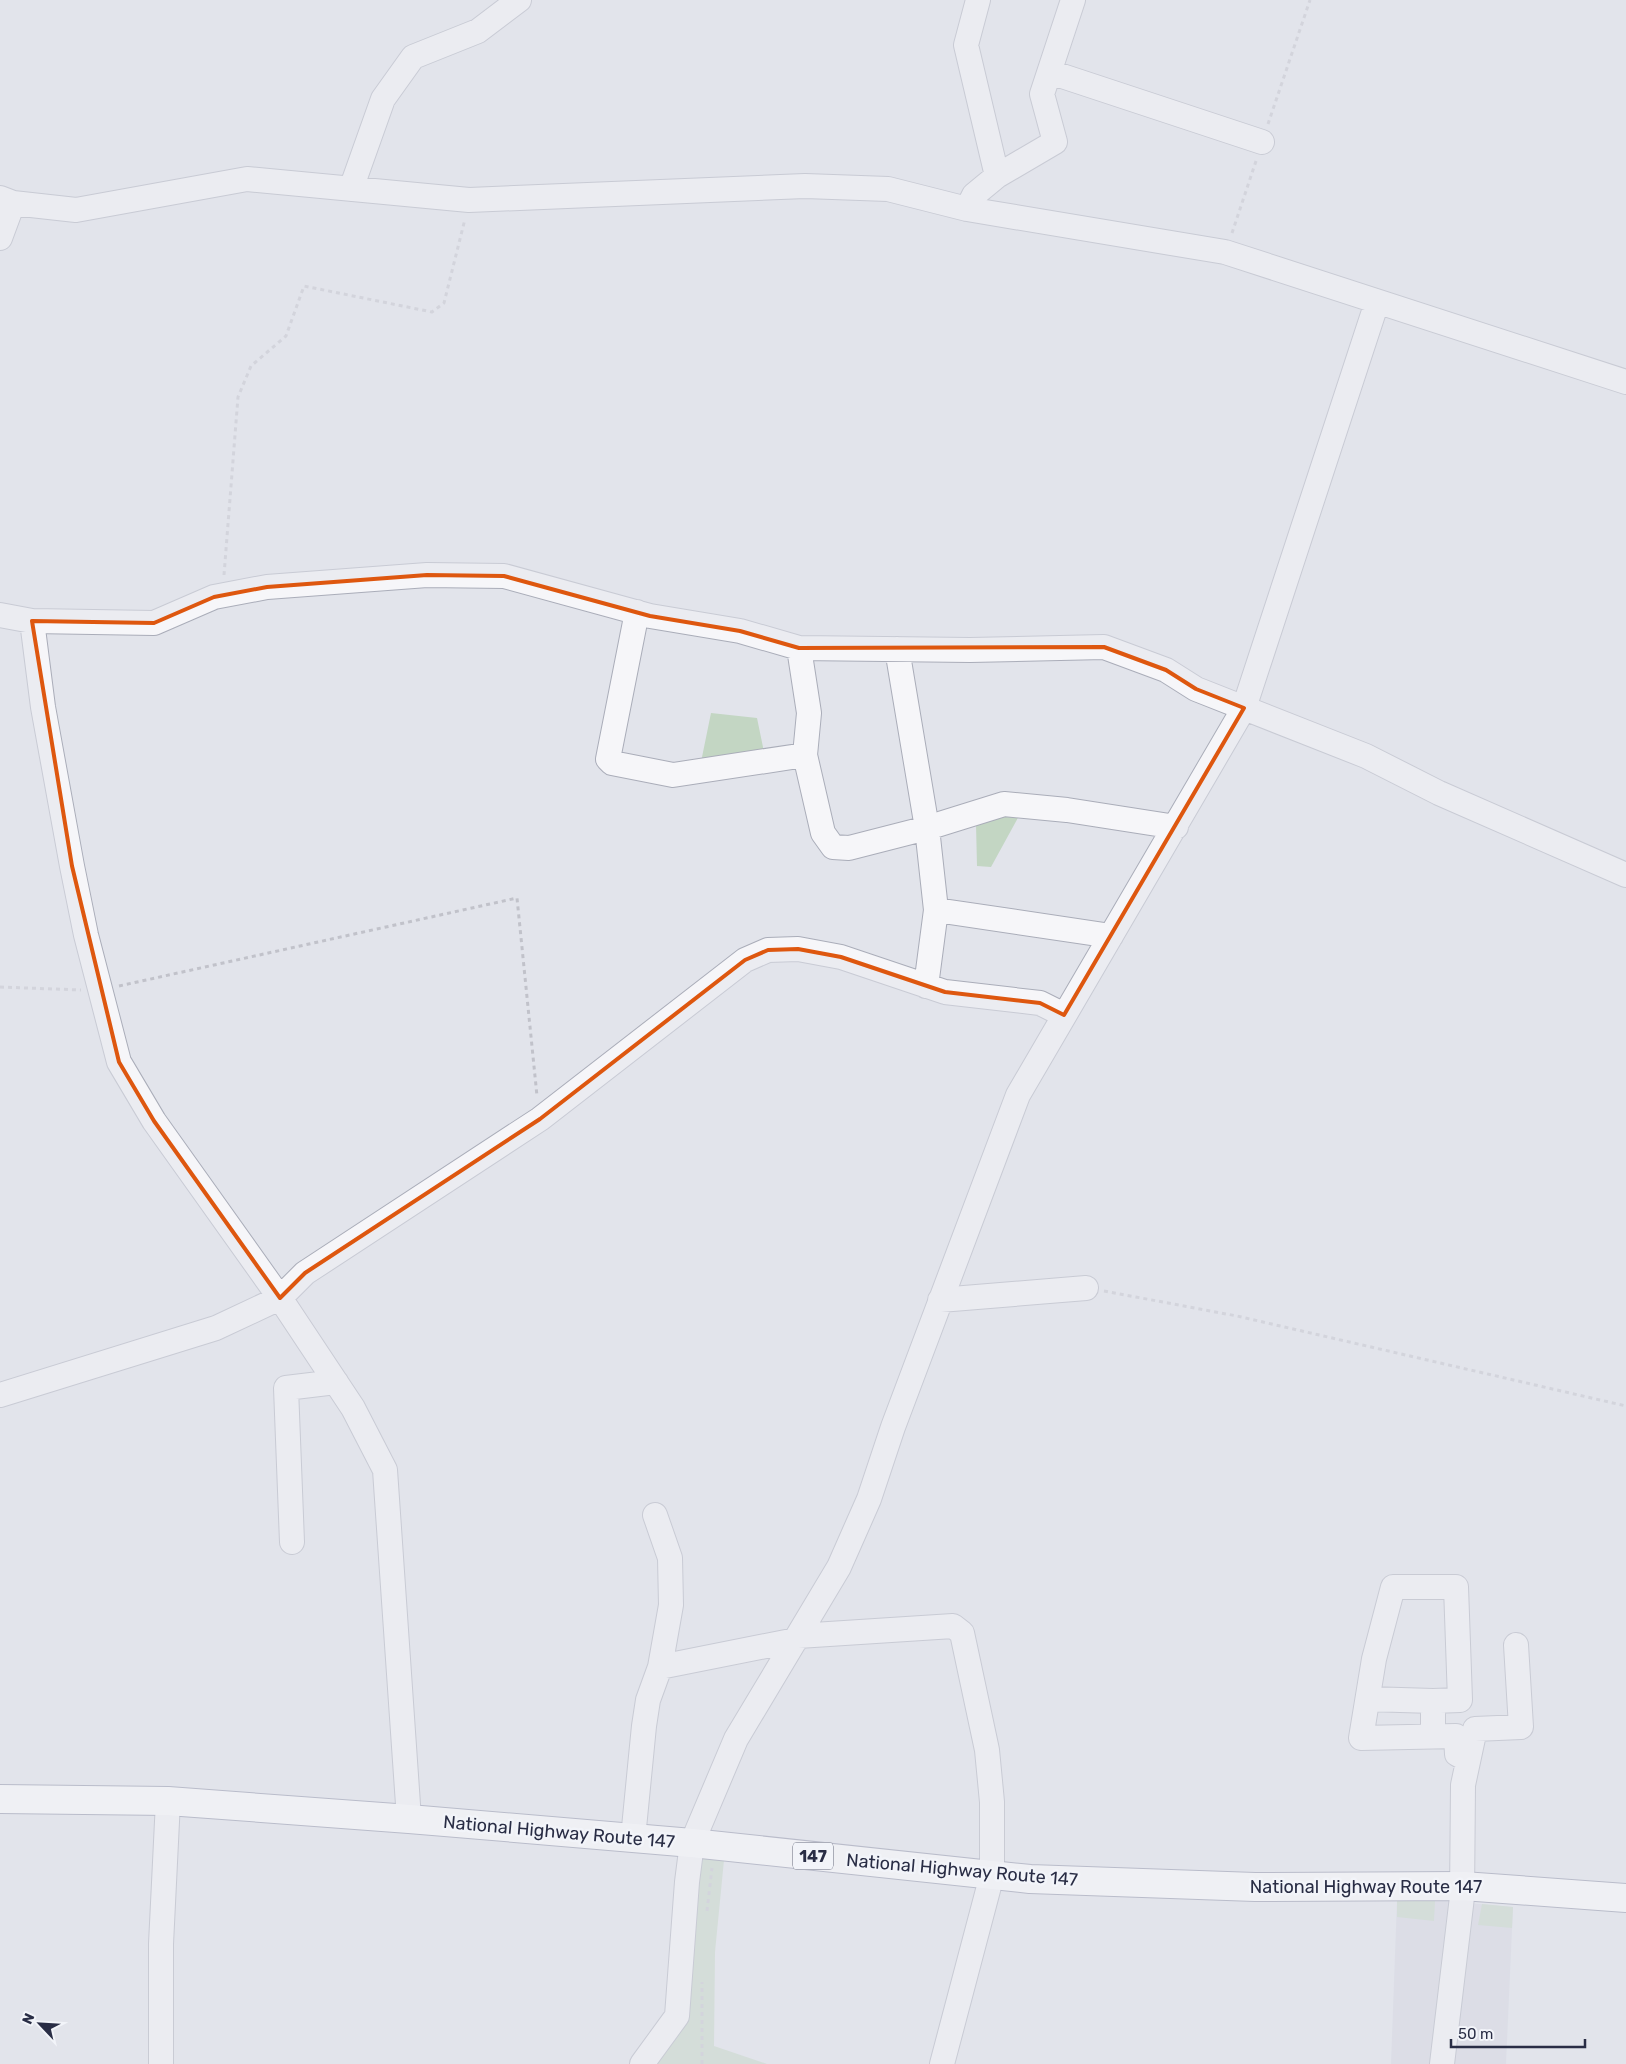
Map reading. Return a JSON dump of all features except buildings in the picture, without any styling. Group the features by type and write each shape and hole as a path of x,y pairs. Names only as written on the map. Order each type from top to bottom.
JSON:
{"highway":[{"name":"National Highway Route 147","path":"0,1799 168,1801 410,1819 692,1843 1049,1880 1255,1887 1463,1886 1626,1898"}],"street":[{"path":"350,189 383,99 413,57 478,31 519,0"},
{"path":"978,0 966,45 997,176"},
{"path":"968,209 974,195 997,176 1055,142 1042,94 1073,0"},
{"path":"1050,72 1262,142"},
{"path":"0,238 6,201 76,210 246,180 469,200 805,186 888,189 968,209 1225,252 1626,382"},
{"path":"642,2064 677,2016 687,1882 692,1843 736,1739 839,1567 866,1507 893,1427 1018,1095 1244,708 1377,302"},
{"path":"0,615 32,622 154,622 214,597 267,587 426,575 504,576 637,612 740,632 799,648 970,650 1104,647 1166,670 1196,688 1366,756 1439,793 1626,875"},
{"path":"637,612 608,759 612,763 674,775 805,755"},
{"path":"32,622 43,707 72,866 100,991 119,1062 154,1121 280,1298 353,1408 385,1470 410,1819"},
{"path":"799,648 809,713 805,755 823,833 833,847 849,848 927,828 1004,804 1066,810 1176,827"},
{"path":"897,649 927,828 936,910 926,986"},
{"path":"936,910 1111,936"},
{"path":"0,1394 216,1328 280,1298 304,1273 540,1120 745,960 768,950 798,949 841,957 945,992 1040,1003 1064,1015"},
{"path":"940,1300 1086,1288"},
{"path":"292,1542 286,1388 336,1382"},
{"path":"633,1838 648,1700 660,1667 672,1605 670,1558 655,1515"},
{"path":"1368,1699 1460,1700 1456,1587 1393,1587 1374,1659 1361,1738 1456,1736 1457,1754 1468,1760"},
{"path":"660,1667 797,1638 953,1626 962,1633 987,1750 992,1802 992,1875 942,2064"},
{"path":"1442,2064 1463,1886 1463,1785 1475,1729 1521,1727 1515,1645"},
{"path":"1433,1701 1433,1736"},
{"path":"160,2064 161,1944 168,1801"}],"path":[{"path":"222,595 238,396 251,366 286,336 304,286 432,312 444,304 469,200"},
{"path":"0,986 100,991 517,898 540,1120"},
{"path":"1086,1288 1237,1316 1626,1406"},
{"path":"707,1912 713,1864"},
{"path":"702,1978 702,2064"}],"highlighted area":[{"path":"427,575 504,576 650,616 740,631 799,648 1104,647 1166,670 1196,689 1244,708 1064,1015 1040,1003 945,992 841,957 798,949 768,950 745,960 540,1119 305,1273 280,1298 154,1121 119,1062 72,866 32,621 154,623 214,597 267,587"}],"shaded area":[{"path":"1397,1900 1446,1901 1513,1907 1506,2064 1391,2064"}],"green space":[{"path":"711,713 757,718 764,752 701,762"},
{"path":"1004,814 1020,814 991,867 977,866 976,824"},
{"path":"699,1858 724,1860 715,1952 714,2046 767,2064 649,2064 685,2014"},
{"path":"1397,1900 1435,1901 1434,1921 1397,1917"},
{"path":"1482,1904 1513,1907 1512,1928 1478,1925"}]}
